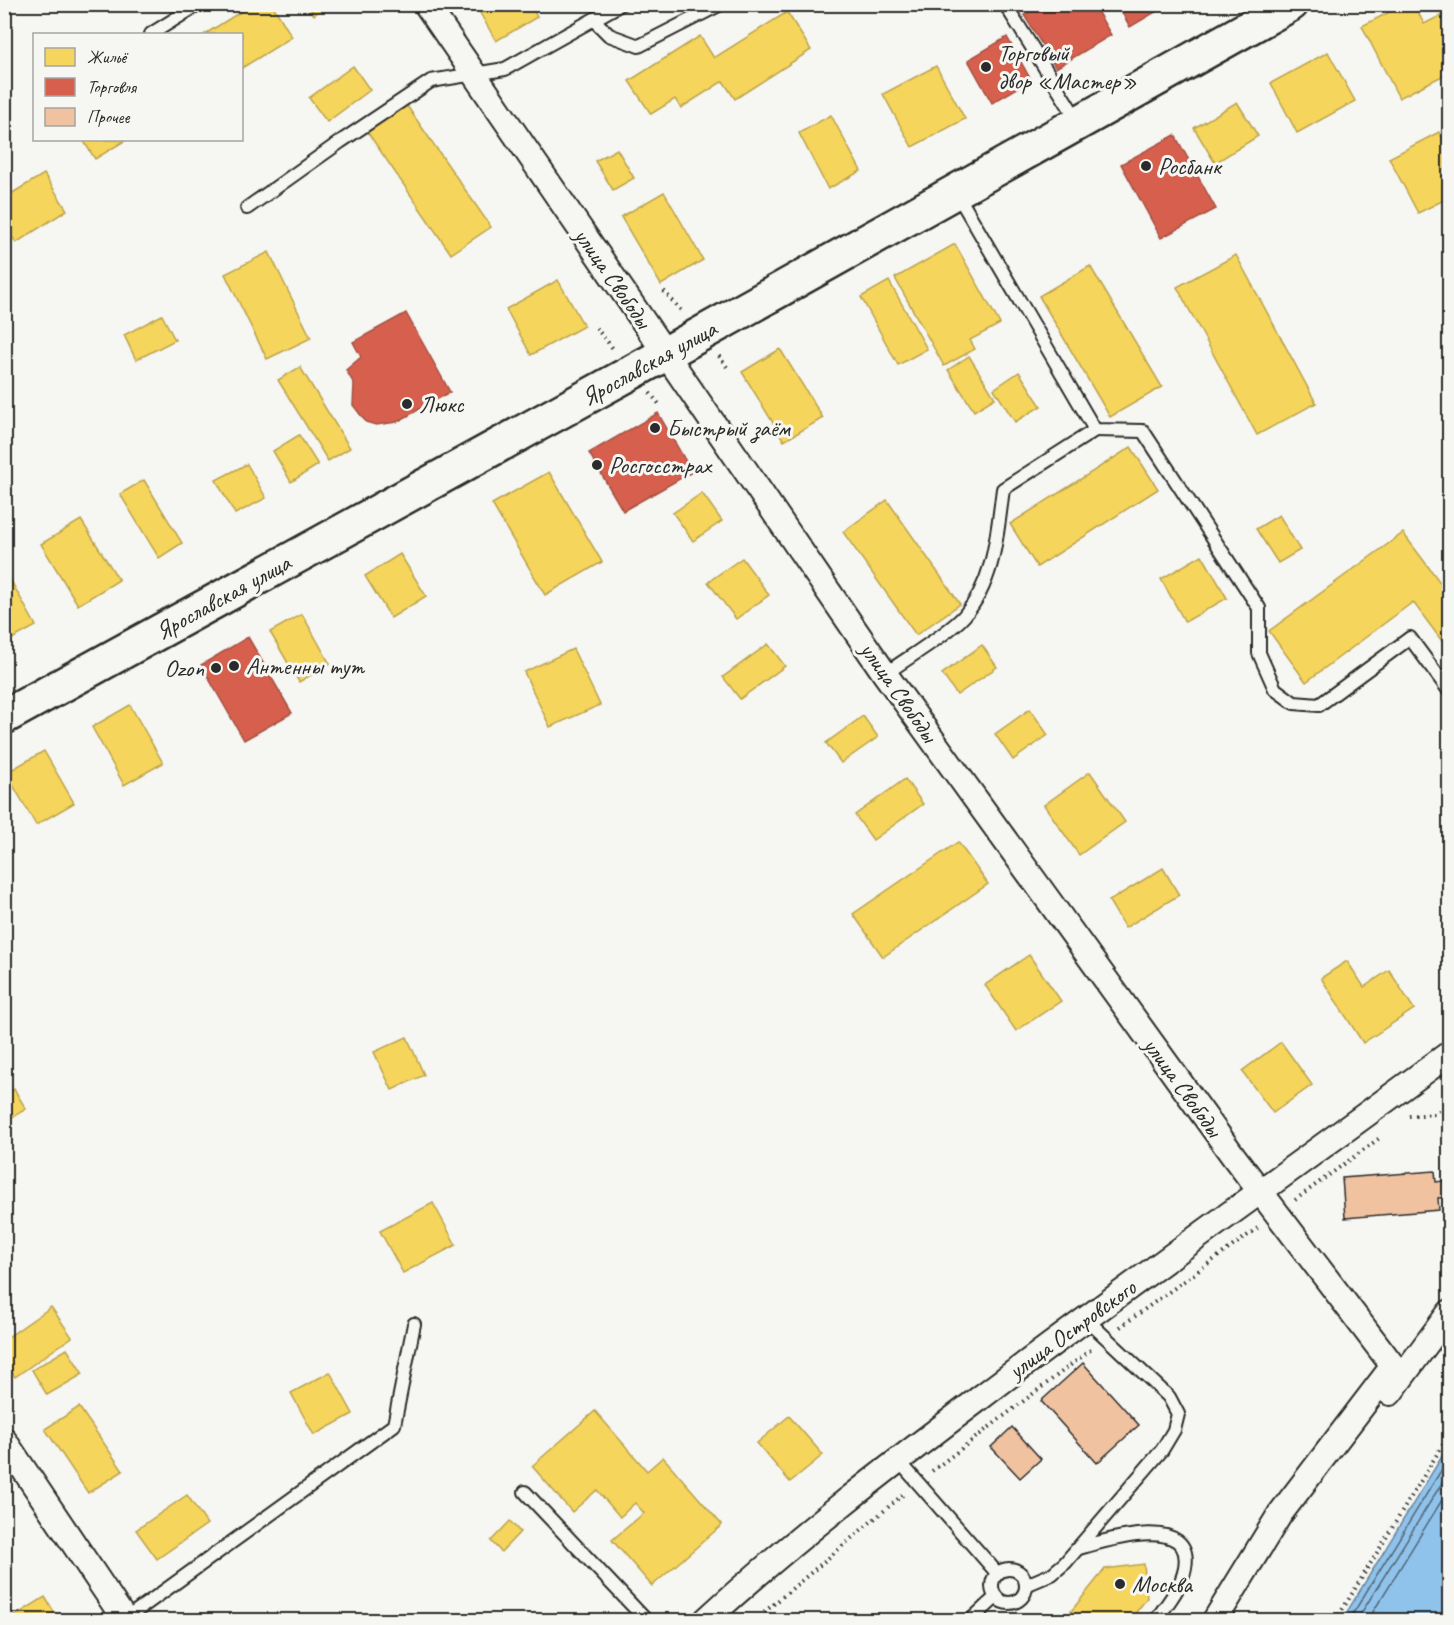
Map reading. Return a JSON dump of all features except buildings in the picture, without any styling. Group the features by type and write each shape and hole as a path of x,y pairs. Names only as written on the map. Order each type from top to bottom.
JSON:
{"main road":[{"name":"Ярославская улица","path":"4,717 665,354 1291,4"}],"street":[{"name":"улица Свободы","path":"426,4 472,75 885,674 1262,1192 1393,1366 1280,1514 1215,1620"},
{"name":"улица Островского","path":"706,1620 758,1572 898,1460 1085,1318 1262,1192 1449,1053"},
{"path":"1231,1620 1294,1523 1449,1312"},
{"path":"4,1440 124,1620"}],"lane":[{"path":"153,33 199,4"},
{"path":"248,208 339,142 431,81 505,69 621,4"},
{"path":"594,20 609,35 639,46 721,4"},
{"path":"1005,4 1079,122"},
{"path":"956,191 1095,430"},
{"path":"885,674 963,617 981,592 996,549 1003,489 1095,430 1143,431 1259,608 1259,653 1275,689 1294,703 1318,705 1410,638 1449,692"},
{"path":"1026,1585 1052,1575 1077,1548 1162,1450 1174,1430 1178,1414 1169,1397 1085,1318"},
{"path":"124,1620 394,1425 414,1324"},
{"path":"898,1460 997,1573"},
{"path":"525,1492 646,1620"},
{"path":"1077,1548 1130,1535 1151,1533 1171,1536 1183,1550 1186,1567 1176,1590 1156,1620"},
{"path":"1006,1568 1018,1571 1026,1585 1023,1595 1015,1602 1005,1603 996,1597 991,1585 997,1573 1006,1568"},
{"path":"971,1620 996,1597"}],"path":[{"path":"1336,1620 1449,1433"}],"water":[{"path":"1449,1445 1449,1620 1342,1620"}],"place":[{"name":"Торговый двор «Мастер»","path":"986,67"},
{"name":"Росбанк","path":"1146,166"},
{"name":"Люкс","path":"407,404"},
{"name":"Быстрый заём","path":"655,428"},
{"name":"Росгосстрах","path":"597,465"},
{"name":"Антенны тут","path":"234,666"},
{"name":"Ozon","path":"216,668"},
{"name":"Москва","path":"1120,1584"}]}
